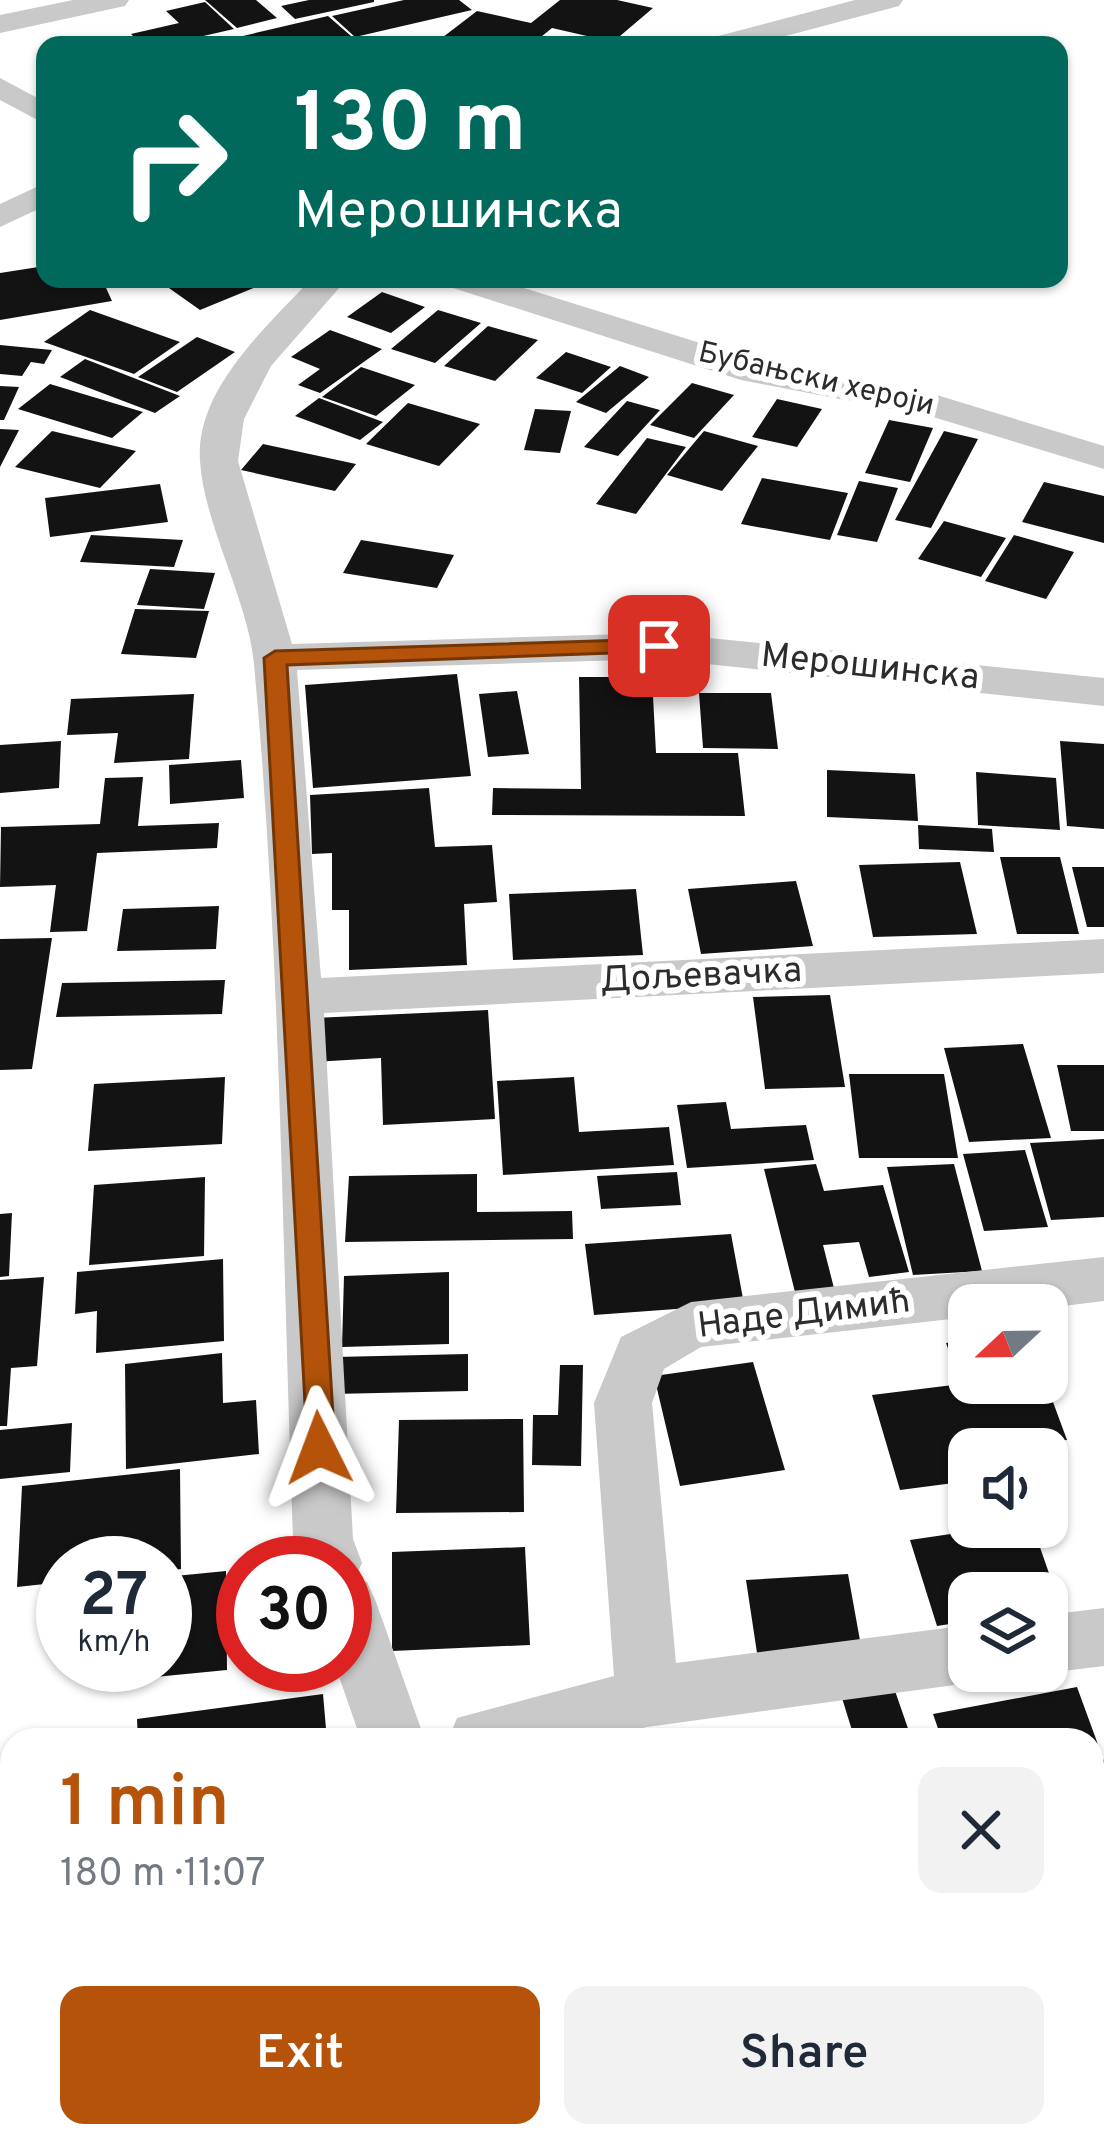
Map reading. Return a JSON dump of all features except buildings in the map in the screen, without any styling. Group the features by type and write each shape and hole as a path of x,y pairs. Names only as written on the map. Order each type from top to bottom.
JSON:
{"street":[{"path":"0,24 115,0"},
{"path":"752,36 889,0"},
{"path":"0,87 36,109"},
{"path":"0,217 36,198"},
{"path":"322,288 255,362 219,440 223,482 275,658 298,997 323,1536"},
{"name":"Бубањски хероји","path":"488,288 754,372 940,407 1104,458"},
{"name":"Мерошинска","path":"275,658 659,646 1104,692"},
{"name":"Дољевачка","path":"298,997 1104,956"},
{"name":"Наде Димић","path":"647,1697 623,1403 641,1354 691,1325 1104,1280"},
{"path":"1068,1641 1104,1636"},
{"path":"527,1728 647,1697 948,1657"},
{"path":"372,1680 389,1728"}],"route":[{"path":"319,1448 298,997 275,658 659,646"}]}
